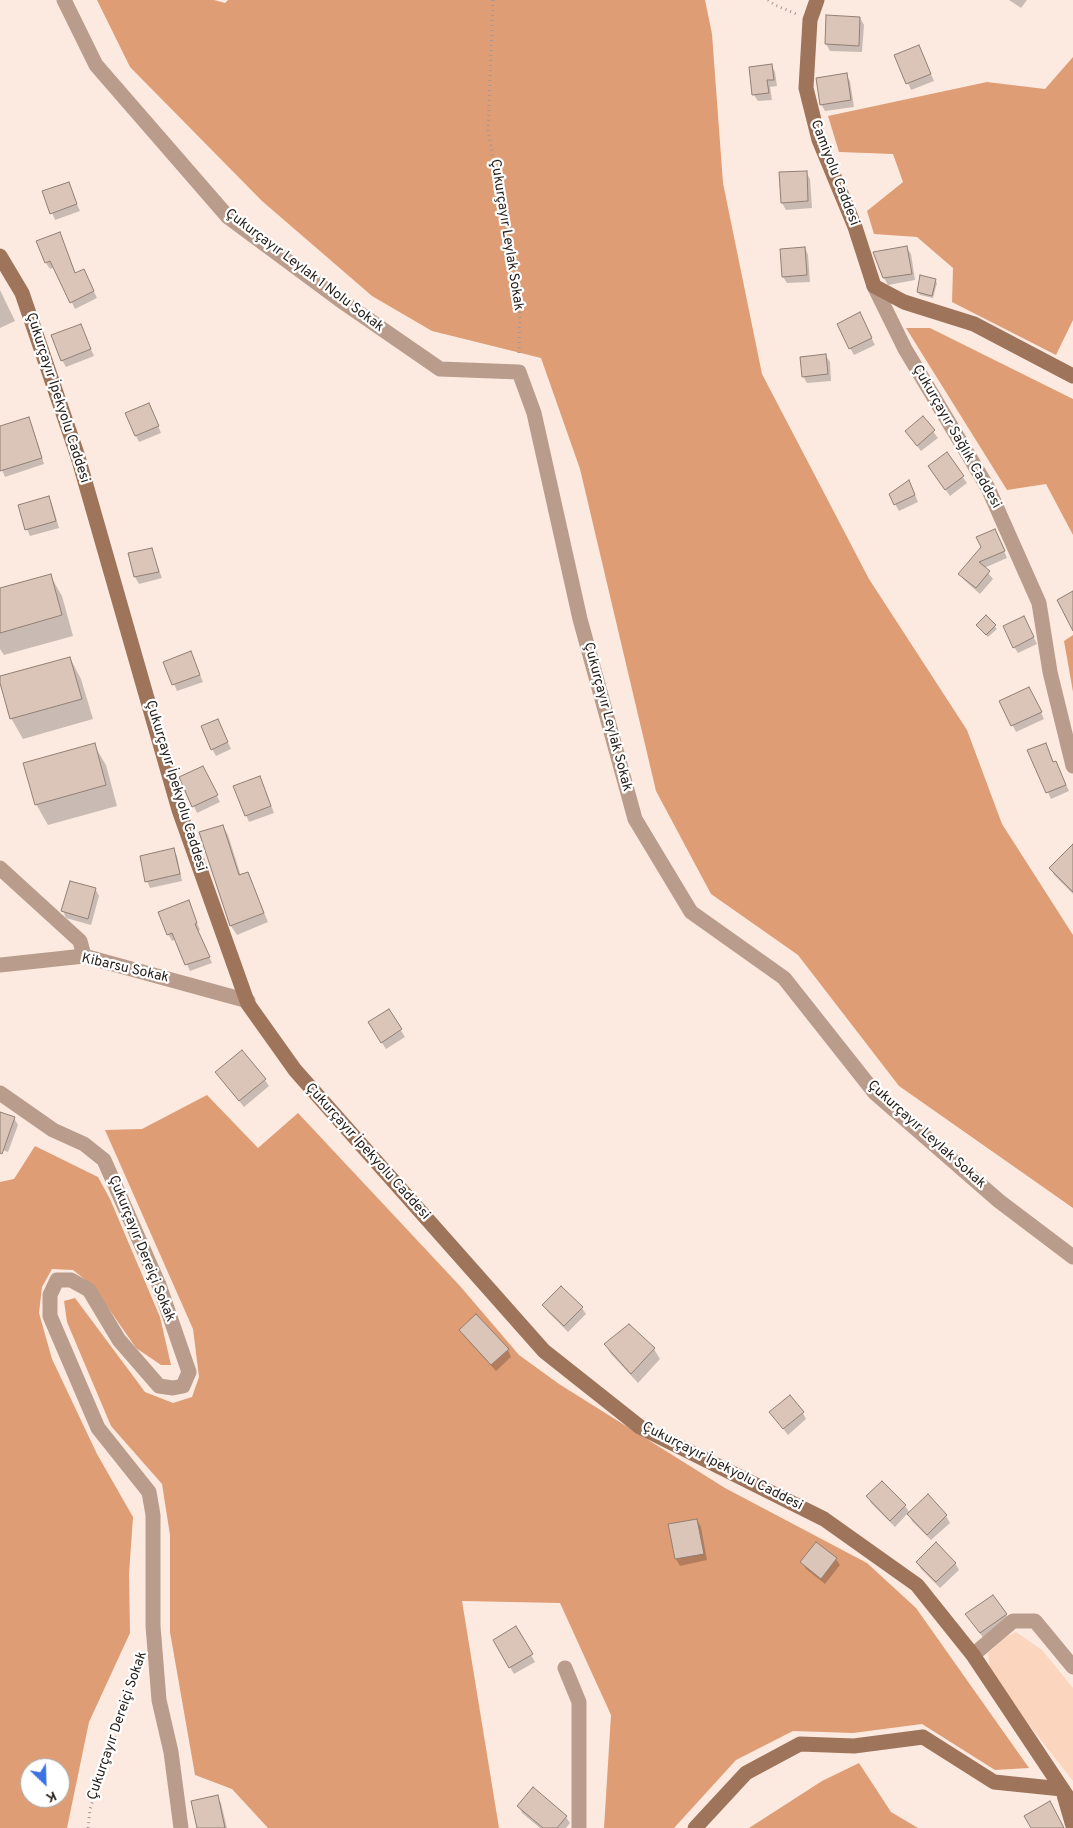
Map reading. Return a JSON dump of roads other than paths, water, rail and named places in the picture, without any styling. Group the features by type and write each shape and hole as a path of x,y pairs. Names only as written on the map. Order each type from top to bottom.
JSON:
{"street":[{"name":"Çukurçayır Leylak 1 Nolu Sokak","path":"64,0 96,65 228,217 340,300 440,369 519,372"},
{"name":"Camiyolu Caddesi","path":"817,0 810,20 806,88 819,140 855,227 874,286"},
{"name":"Çukurçayır İpekyolu Caddesi","path":"0,256 22,293 78,457 179,810 248,1001 295,1070 544,1351 640,1427 824,1519 917,1585 973,1655 1073,1805"},
{"path":"874,286 904,302 974,324 1073,376"},
{"name":"Çukurçayır Sağlık Caddesi","path":"874,286 905,349 988,488 1039,603 1050,672 1073,766"},
{"name":"Çukurçayır Leylak Sokak","path":"519,372 534,412 580,619 635,818 692,912 784,978 876,1093 999,1201 1073,1257"},
{"path":"0,868 80,940 84,956"},
{"name":"Kibarsu Sokak","path":"0,965 84,956 248,1001"},
{"name":"Çukurçayır Dereiçi Sokak","path":"0,1092 53,1130 84,1144 104,1160 159,1285 188,1372 184,1386 173,1388 159,1386 119,1340 89,1290 71,1280 57,1280 50,1295 50,1316 94,1420 98,1428 149,1492 153,1515 154,1626 159,1700 171,1752 181,1828"},
{"path":"973,1655 1013,1621 1035,1621 1073,1667"},
{"path":"565,1668 579,1702 579,1828"},
{"path":"695,1828 746,1773 800,1744 854,1746 923,1737 994,1782 1062,1789 1073,1826"}]}
